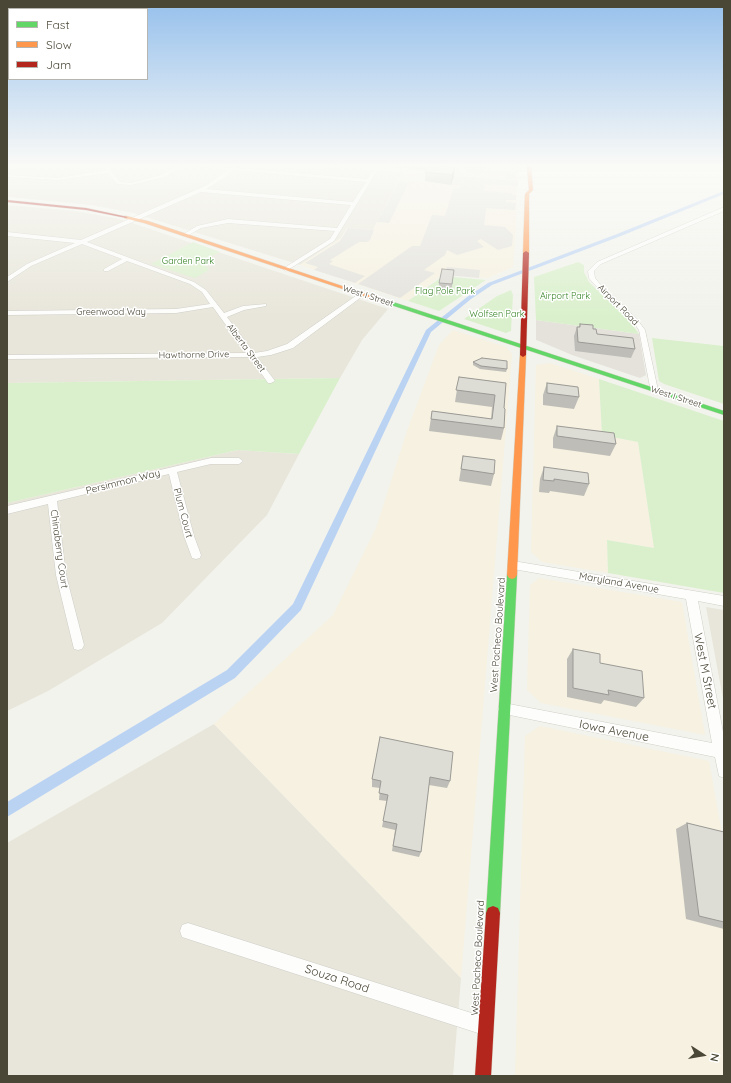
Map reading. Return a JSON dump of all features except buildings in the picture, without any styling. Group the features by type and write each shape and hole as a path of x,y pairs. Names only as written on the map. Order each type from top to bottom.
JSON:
{"main road":[{"name":"West I Street","path":"122,217 185,235 724,413"},
{"name":"West Pacheco Boulevard","path":"483,1076 513,565 524,347 524,263 526,217"}],"street":[{"path":"7,280 29,265 140,217"},
{"path":"286,269 332,240 347,217"},
{"name":"Airport Road","path":"654,390 642,330 634,319 597,284 592,278 591,271 599,263 707,217"},
{"path":"185,235 199,227 228,221 339,230"},
{"name":"Alberta Street","path":"7,234 82,242 192,283 204,291 271,381"},
{"path":"106,270 126,259"},
{"path":"7,273 15,274"},
{"name":"Hawthorne Drive","path":"7,357 251,355 268,353 290,346 362,294"},
{"name":"Greenwood Way","path":"7,313 176,311 214,305"},
{"name":"Alberta Street","path":"222,316 242,308 264,305"},
{"name":"Persimmon Way","path":"7,510 210,461 239,461"},
{"name":"Plum Court","path":"172,470 189,536 196,555"},
{"name":"Chinaberry Court","path":"52,499 61,575 78,646"},
{"name":"Maryland Avenue","path":"513,565 724,601"},
{"name":"West M Street","path":"691,595 722,752 724,770"},
{"name":"Iowa Avenue","path":"504,709 722,752"},
{"name":"Souza Road","path":"188,931 486,1026"}],"shaded area":[{"path":"7,217 106,217 120,219 388,309 362,340 340,378 7,383"},
{"path":"144,217 380,217 373,230 347,228 341,238 300,265"},
{"path":"380,217 516,217 513,267 488,278 442,275 408,301 300,265 341,238 347,228 373,230"},
{"path":"380,217 392,217 389,223 377,222"},
{"path":"431,217 485,217 484,225 505,227 513,235 512,246 498,250 481,239 477,241 484,247 457,255 447,250 445,255 424,270 435,273 400,298 358,284 412,246 420,246"},
{"path":"348,228 374,230 370,240 367,242 359,242 330,260 333,261 329,264 365,276 355,283 314,270 318,267 305,263 340,241"},
{"path":"447,267 480,270 479,278 446,275"},
{"path":"536,320 639,334 646,375 640,378 572,355 536,340"},
{"path":"453,330 506,347 512,354 461,978 214,724 333,615 376,528 407,431 439,345"},
{"path":"550,363 599,379 602,435 638,442 654,548 607,540 608,573 542,562 531,552 536,365"},
{"path":"238,450 299,454 267,515 162,623 48,691 7,711 7,503"},
{"path":"539,578 682,602 705,735 541,703 527,690 530,585"},
{"path":"706,607 724,610 724,704"},
{"path":"214,724 461,978 453,1076 7,1076 7,843"},
{"path":"540,726 709,761 724,845 724,1076 515,1076 525,736"}],"green space":[{"name":"Garden Park","path":"193,242 220,252 203,261 209,270 195,278 151,264"},
{"name":"Airport Park","path":"578,262 584,265 584,272 589,282 629,320 639,334 536,320 534,277"},
{"name":"Flag Pole Park","path":"443,276 486,280 439,311 408,301"},
{"name":"Wolfsen Park","path":"511,290 513,295 511,331 506,333 464,319 497,296"},
{"path":"652,338 724,346 724,404 659,381"},
{"path":"340,378 299,454 238,450 7,503 7,383"},
{"path":"599,379 724,421 724,593 608,573 607,540 654,548 638,442 602,435"}],"waterway":[{"path":"7,810 231,674 297,607 428,331 469,298 490,284 664,217"}],"traffic: fast":[{"path":"384,301 724,413"},
{"path":"493,913 512,575"}],"traffic: slow":[{"path":"126,217 146,222 384,301"},
{"path":"526,253 527,217"},
{"path":"512,575 523,355"}],"traffic: jam":[{"path":"523,355 526,253"},
{"path":"483,1076 493,913"}]}
